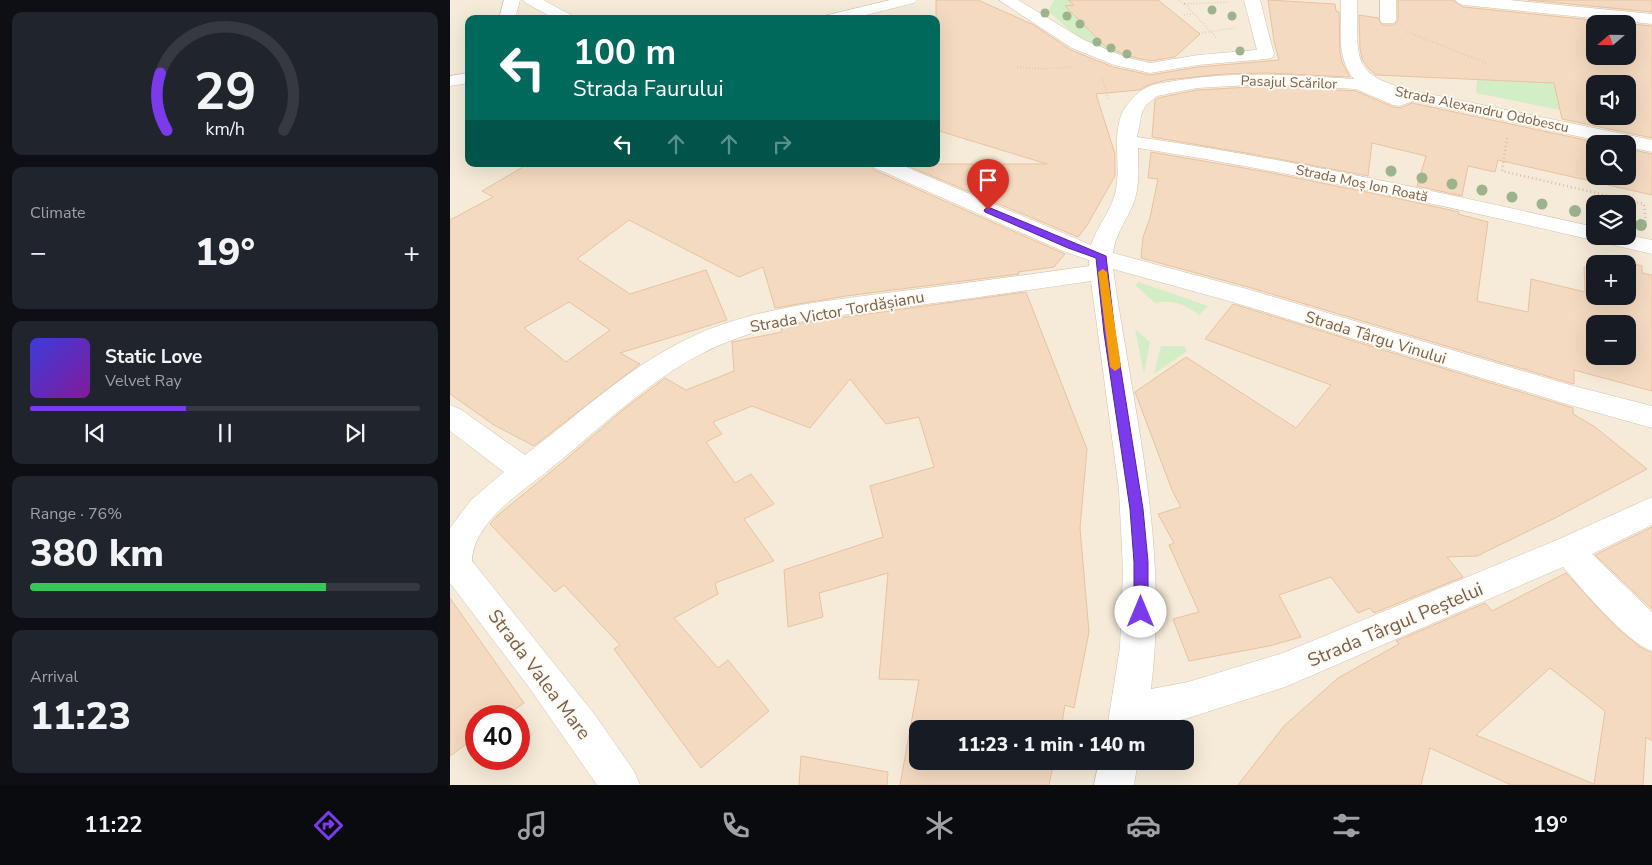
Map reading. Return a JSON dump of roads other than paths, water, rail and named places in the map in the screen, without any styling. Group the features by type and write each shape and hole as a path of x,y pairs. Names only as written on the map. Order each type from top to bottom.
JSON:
{"street":[{"path":"508,15 512,0"},
{"path":"531,0 559,15"},
{"path":"847,15 909,0"},
{"path":"1007,0 1028,13 1081,34 1078,44 1120,62 1150,68 1198,60 1266,54 1252,0"},
{"path":"1028,13 1044,0"},
{"name":"Strada Alexandru Odobescu","path":"1349,0 1352,63 1368,80 1379,86 1410,95 1510,117 1652,146"},
{"path":"1388,0 1388,20"},
{"path":"1463,0 1652,20"},
{"name":"Pasajul Scărilor","path":"1102,264 1103,241 1119,213 1126,193 1130,167 1128,125 1133,108 1144,97 1163,89 1220,81 1278,78 1358,85 1398,100 1407,99 1410,95"},
{"path":"450,81 465,79"},
{"path":"1510,117 1563,115 1652,131"},
{"name":"Strada Moș Ion Roată","path":"1128,141 1365,182 1586,232"},
{"name":"Strada Târgu Vinului","path":"889,167 1071,246 1102,264 1139,269 1238,295 1560,392 1652,417"},
{"path":"1636,244 1649,247"},
{"path":"1102,264 1110,333 1137,509 1141,562 1139,651 1128,720"},
{"name":"Strada Victor Tordășianu","path":"453,566 462,534 483,508 640,381 672,359 723,333 813,312 1102,264"},
{"path":"450,416 526,472"},
{"name":"Strada Târgul Peștelui","path":"1131,720 1284,670 1568,550 1652,510"},
{"path":"1568,550 1599,584 1652,635"},
{"name":"Strada Valea Mare","path":"453,566 527,654 592,741 620,785"},
{"path":"1114,785 1117,770"}]}
